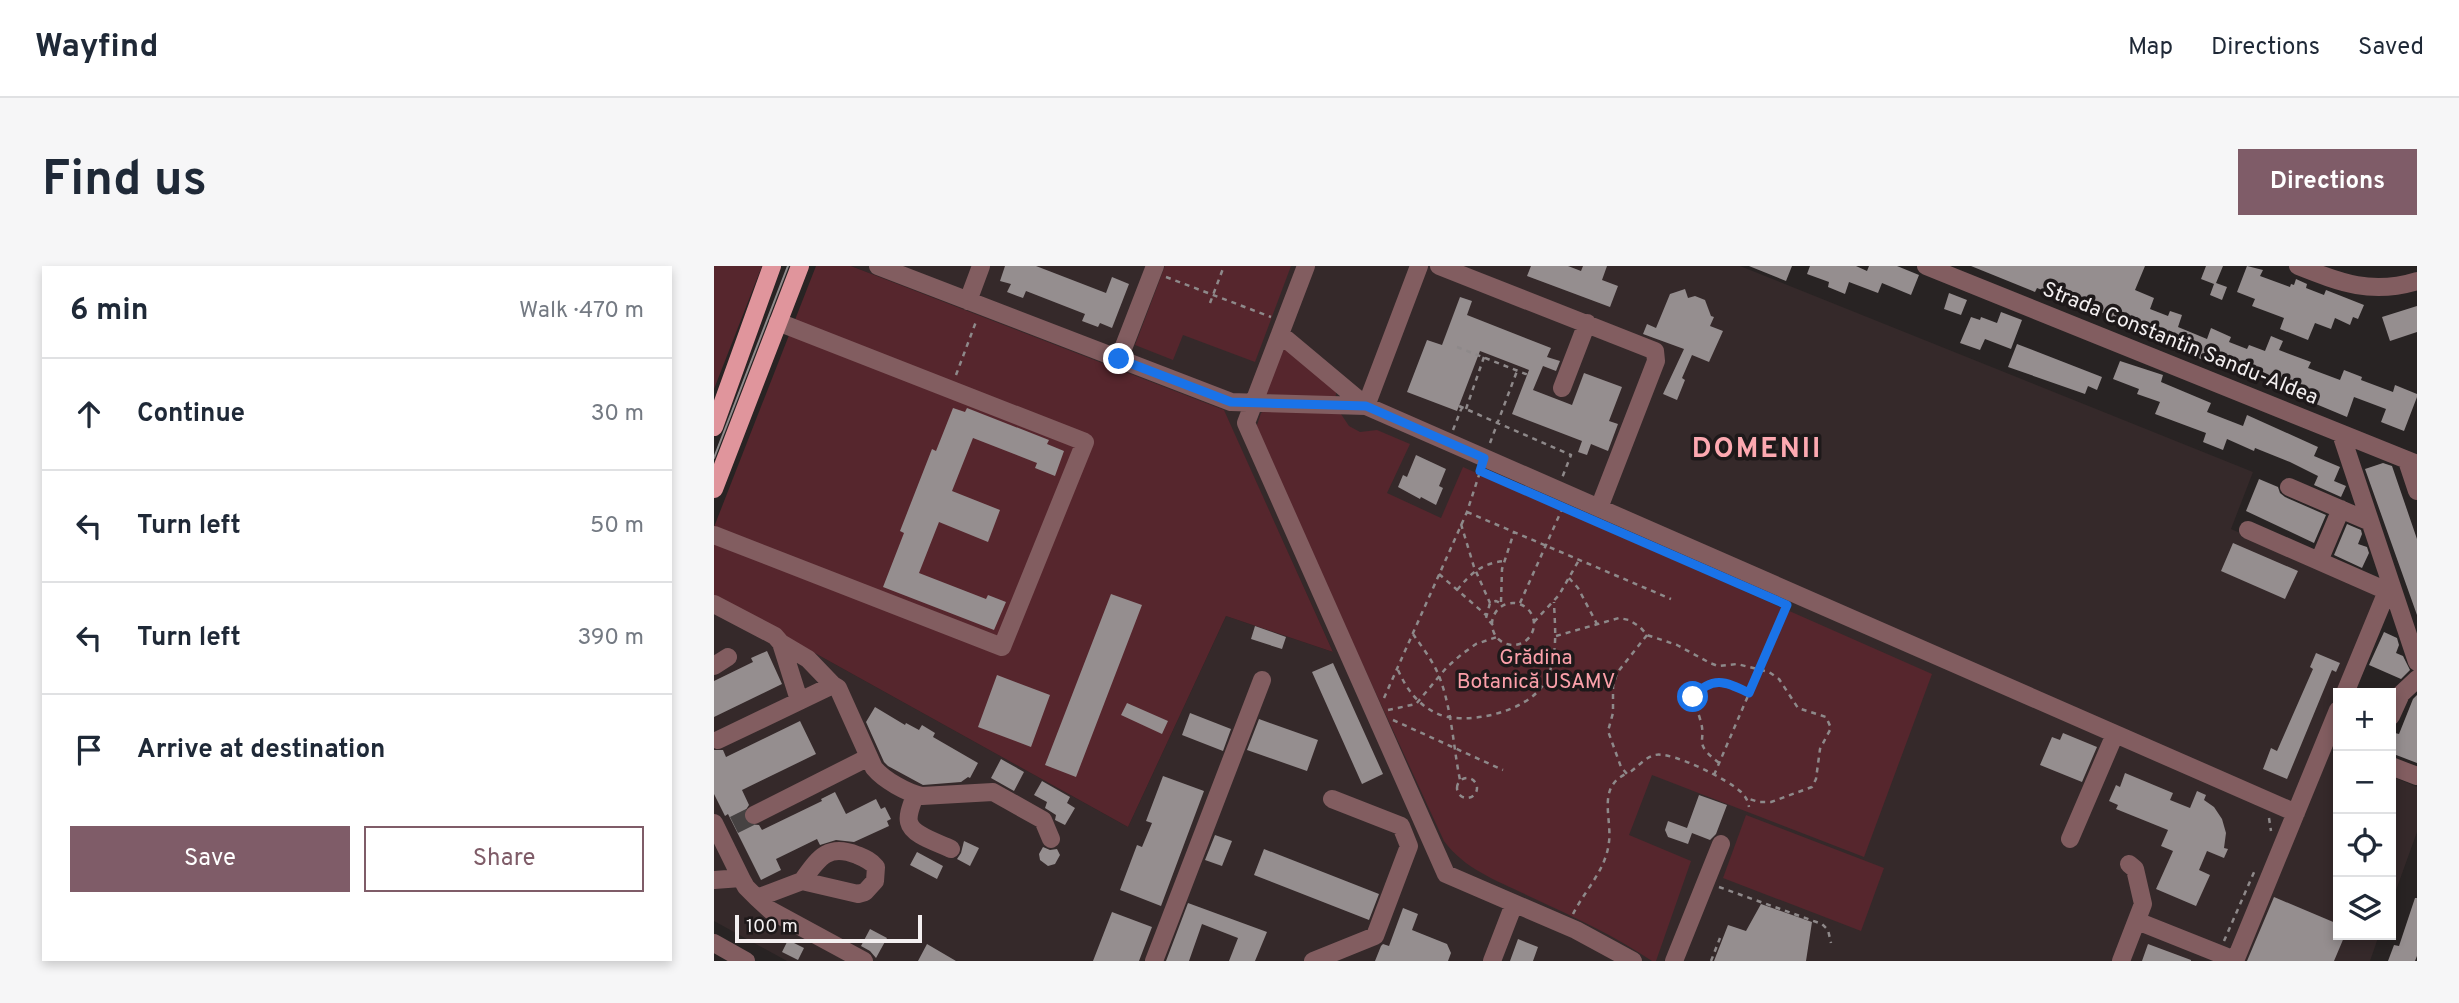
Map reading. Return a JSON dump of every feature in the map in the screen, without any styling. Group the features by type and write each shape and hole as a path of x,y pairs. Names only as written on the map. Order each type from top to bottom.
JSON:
{"main road":[{"path":"714,427 772,266"},
{"path":"714,489 800,266"}],"street":[{"path":"878,266 1231,402 1366,406"},
{"path":"975,303 981,266"},
{"path":"1306,266 1246,423 1446,874 1567,926 1633,961"},
{"path":"1366,406 1419,266"},
{"path":"1439,266 1651,348 1657,356 1599,508"},
{"name":"Strada Constantin Sandu-Aldea","path":"1926,266 2412,463"},
{"path":"2301,267 2356,286 2376,289 2417,281"},
{"path":"1119,359 1154,269"},
{"path":"714,535 1002,647 1085,442 778,322"},
{"path":"1562,388 1587,323"},
{"path":"1282,328 1366,406 2296,813"},
{"path":"2341,434 2389,587 2417,662"},
{"path":"2412,463 2417,491"},
{"path":"2289,487 2368,522"},
{"path":"2319,561 2341,509"},
{"path":"2248,530 2319,561 2389,587"},
{"path":"2347,688 2389,587"},
{"path":"714,604 775,636 781,643 808,659 838,688 879,775 922,796 993,792 1044,820 1051,839"},
{"path":"781,643 799,700"},
{"path":"2396,705 2401,694 2417,679"},
{"path":"1154,961 1262,680"},
{"path":"718,740 833,685"},
{"path":"2137,921 2230,958 2296,813 2333,722"},
{"path":"2070,839 2115,734"},
{"path":"754,815 869,757"},
{"path":"2396,767 2417,776"},
{"path":"915,794 909,817 910,825 916,832 951,849"},
{"path":"1313,961 1375,936 1409,845 1401,826 1332,799"},
{"path":"722,827 741,878 757,898 770,910 864,961"},
{"path":"1674,961 1721,844"},
{"path":"2121,961 2143,904 2135,869 2129,864"},
{"path":"714,880 741,878"},
{"path":"757,898 802,881"},
{"path":"1492,961 1514,904"},
{"path":"714,943 746,961"}],"path":[{"path":"1210,303 1224,266"},
{"path":"1154,269 1282,328"},
{"path":"950,389 975,303"},
{"path":"1457,347 1531,376"},
{"path":"1448,442 1484,357"},
{"path":"1380,708 1467,512 1517,371"},
{"path":"1462,407 1571,454 1557,489"},
{"path":"1520,604 1563,507"},
{"path":"1467,512 1671,599"},
{"path":"1461,524 1475,570 1490,604"},
{"path":"1514,532 1501,577 1502,604 1496,612 1493,625 1497,637 1508,644 1520,644 1530,637 1534,622 1553,601 1579,560"},
{"path":"1457,590 1475,570 1486,564 1505,561"},
{"path":"1439,575 1486,615 1493,625"},
{"path":"1569,578 1578,588 1598,624"},
{"path":"1486,615 1490,604 1496,601 1502,604 1520,604 1531,613 1534,622"},
{"path":"1397,669 1405,685 1419,701 1436,714 1469,718 1515,707 1534,696 1550,672 1556,636 1553,601"},
{"path":"1714,775 1787,605"},
{"path":"1556,636 1619,618 1629,620 1647,635 1677,645 1718,666 1737,664 1759,668 1779,679 1798,708 1826,717 1830,728 1821,749 1812,787 1771,802 1746,798 1733,786 1714,775 1665,755 1655,755 1626,774 1613,785 1607,796 1609,845 1601,870 1587,889 1567,926"},
{"path":"1413,634 1439,676 1450,717 1452,746 1460,780 1457,785 1458,793 1464,798 1472,797 1477,790 1476,783 1469,779 1460,780"},
{"path":"1626,774 1608,731 1613,713 1613,686 1616,673 1647,635"},
{"path":"1384,711 1416,705 1439,676 1462,654 1476,644 1497,637"},
{"path":"1719,763 1705,751 1700,741 1702,722 1693,697 1702,688 1716,682 1725,682 1749,693"},
{"path":"1393,720 1503,770"},
{"path":"1746,798 1749,807"},
{"path":"2266,815 2270,820 2271,832"},
{"path":"2230,958 2256,868"},
{"path":"1706,882 1822,924 1828,930 1831,943"},
{"path":"1711,961 1720,938"}],"shaded area":[{"path":"851,266 1740,266 2253,472 2231,529 2392,599 2357,688 2333,688 2333,940 2377,940 2370,961 787,961 714,921 714,597 1128,827 1226,616 1333,652 1224,411"},
{"path":"2396,778 2417,787 2417,832 2396,890"}],"green space":[{"path":"714,266 762,266 714,389"},
{"path":"816,266 851,266 1224,410 1333,652 1226,616 1128,827 714,597 714,527"},
{"path":"1165,266 1291,266 1255,362 1183,335 1173,360 1135,345"},
{"path":"1288,350 1337,389 1335,399 1266,394 1265,390 1279,354"},
{"name":"Grădina Botanică USAMV","path":"1266,410 1341,414 1349,426 1360,432 1377,430 1410,444 1387,493 1441,518 1463,467 1932,674 1864,857 1652,775 1629,835 1691,861 1656,961 1594,927 1473,868 1444,841 1255,431 1261,413"},
{"path":"1746,815 1884,868 1861,931 1723,878"}],"building":[{"path":"1005,266 1036,266 1106,293 1112,277 1129,284 1112,328 1100,323 1098,327 1082,321 1085,314 1026,291 1023,298 1007,292 1011,284 1000,281"},
{"path":"1531,266 1568,266 1581,271 1583,266 1607,266 1602,280 1618,286 1610,307 1527,276"},
{"path":"1749,266 1792,266 1786,281"},
{"path":"1810,266 1856,266 1867,271 1869,266 1897,266 1919,275 1911,295 1882,283 1878,293 1849,282 1845,294 1828,287 1829,282 1807,274"},
{"path":"1971,266 2145,266 2135,290 2154,298 2150,309 2168,316 2170,311 2182,315 2178,327 2207,339 2211,328 2231,337 2229,342 2247,349 2249,345 2265,351 2271,336 2283,341 2279,350 2311,362 2308,368 2340,380 2344,370 2362,377 2361,380 2393,392 2395,385 2417,394 2417,397 2404,431 2381,422 2386,409 2354,397 2347,417 2275,387 2276,384 2255,376 2256,373 2222,360 2220,367 2175,348 2177,344 2119,325 2121,321 2090,307 2089,309 2037,288 2035,292"},
{"path":"2206,266 2223,266 2216,283 2227,287 2222,300 2210,295 2214,284 2201,279"},
{"path":"2247,266 2263,270 2260,276 2290,287 2296,279 2307,284 2306,288 2324,295 2326,290 2364,305 2358,319 2353,317 2350,325 2335,318 2331,329 2315,323 2308,340 2280,329 2284,318 2252,306 2255,299 2237,292"},
{"path":"1685,289 1688,298 1695,296 1705,300 1711,316 1714,317 1710,326 1723,331 1709,362 1692,355 1682,378 1685,380 1677,400 1663,394 1684,349 1643,334 1647,324 1656,328 1670,294"},
{"path":"1949,293 1967,300 1961,315 1944,309"},
{"path":"1460,297 1472,301 1467,315 1551,348 1547,357 1560,361 1556,371 1543,366 1533,390 1572,405 1584,373 1622,387 1609,421 1618,424 1608,451 1591,444 1587,455 1578,452 1582,441 1512,414 1529,370 1480,351 1457,411 1407,392 1427,340 1442,345"},
{"path":"2417,306 2417,332 2390,341 2382,317"},
{"path":"2001,312 2022,320 2011,349 1985,339 1980,350 1960,343 1971,317 1980,320 1981,317 1997,323"},
{"path":"2017,344 2102,377 2097,390 2088,386 2085,394 2008,367"},
{"path":"2120,361 2163,375 2161,382 2211,403 2207,412 2243,426 2247,415 2318,447 2314,456 2340,467 2334,481 2346,486 2341,497 2314,485 2318,476 2290,462 2227,439 2223,450 2203,442 2206,433 2155,414 2160,402 2137,394 2139,389 2113,379"},
{"path":"953,408 965,412 967,408 1049,440 1047,444 1064,451 1055,476 1035,468 1037,463 973,438 952,491 1000,510 988,542 939,522 919,573 986,599 988,595 1006,602 994,630 883,587 904,533 900,531 932,449 936,451"},
{"path":"1416,455 1446,469 1439,486 1443,488 1436,505 1398,487 1403,475 1407,477"},
{"path":"2383,463 2392,466 2417,539 2417,615 2365,469"},
{"path":"2259,479 2278,487 2285,497 2326,515 2314,543 2246,511"},
{"path":"2347,524 2361,530 2358,544 2367,547 2369,553 2362,568 2334,555"},
{"path":"2233,543 2298,571 2285,599 2221,571"},
{"path":"1111,594 1142,605 1076,777 1045,765"},
{"path":"1255,626 1286,637 1282,649 1251,639"},
{"path":"2384,632 2397,638 2399,645 2396,653 2403,656 2410,670 2401,679 2369,665"},
{"path":"767,651 782,684 714,717 714,681 753,662 751,658"},
{"path":"2316,653 2340,663 2336,672 2332,670 2287,779 2263,769 2271,748 2277,751 2313,669 2310,667"},
{"path":"1333,663 1383,774 1362,784 1312,672"},
{"path":"997,675 1050,695 1031,747 978,727"},
{"path":"2417,695 2417,763 2396,755 2396,733 2399,734"},
{"path":"1127,703 1168,721 1162,734 1121,715"},
{"path":"875,707 905,725 906,723 919,730 922,725 935,733 933,737 978,763 970,778 961,782 923,785 888,766 866,722"},
{"path":"1190,713 1231,729 1223,751 1182,735"},
{"path":"1259,719 1318,740 1307,771 1247,750"},
{"path":"800,721 816,754 742,790 749,805 743,814 747,824 759,825 762,830 835,792 846,814 876,799 881,809 885,807 891,819 887,821 889,826 854,842 836,840 820,845 817,839 776,859 781,870 761,880 728,814 725,816 714,794 714,750 723,750 726,757"},
{"path":"2063,733 2097,747 2082,782 2040,765 2052,737 2060,740"},
{"path":"1001,759 1024,772 1014,791 991,778"},
{"path":"2125,773 2173,793 2170,800 2190,808 2197,791 2206,795 2204,800 2214,807 2222,819 2226,833 2224,848 2228,849 2224,858 2207,851 2199,870 2210,875 2196,906 2156,889 2173,851 2161,846 2168,830 2116,809 2118,805 2109,801 2116,785 2120,787"},
{"path":"1163,776 1204,791 1161,906 1120,890 1137,845 1142,847 1152,823 1146,821"},
{"path":"1042,781 1070,797 1067,803 1075,808 1065,825 1055,820 1056,815 1045,808 1047,802 1034,795"},
{"path":"1699,795 1727,805 1716,834 1710,840 1692,833 1688,844 1668,837 1665,830 1668,821 1687,828"},
{"path":"1215,835 1232,841 1222,866 1205,860"},
{"path":"964,841 979,848 970,866 957,859"},
{"path":"1043,847 1057,849 1060,855 1055,864 1048,866 1040,860 1039,854"},
{"path":"1264,849 1379,894 1369,920 1254,875"},
{"path":"917,852 943,866 937,879 910,865"},
{"path":"2274,897 2333,922 2333,940 2343,940 2334,961 2247,961"},
{"path":"2415,898 2415,961 2388,961 2394,945 2399,946"},
{"path":"1188,903 1267,932 1255,961 1229,961 1238,938 1202,924 1189,961 1166,961"},
{"path":"1761,904 1812,922 1806,961 1714,961 1728,925 1746,931"},
{"path":"1403,908 1418,914 1412,930 1447,944 1451,953 1448,961 1375,961 1381,946 1389,946"},
{"path":"1112,912 1152,927 1139,961 1093,961"},
{"path":"870,929 887,938 876,958 861,946"},
{"path":"1518,939 1538,947 1533,961 1510,961"},
{"path":"788,940 804,948 798,960 782,952"},
{"path":"927,944 956,961 918,961"},
{"path":"2148,944 2191,960 2191,961 2142,961"}],"tunnel":[{"path":"734,825 754,815"}],"tram line":[{"path":"714,458 788,266"}],"district":[{"name":"DOMENII","path":"1757,450"}],"route":[{"path":"1119,359 1231,402 1366,406 1484,458 1480,471 1787,605 1749,693 1725,682 1716,682 1706,685 1693,697"}]}
